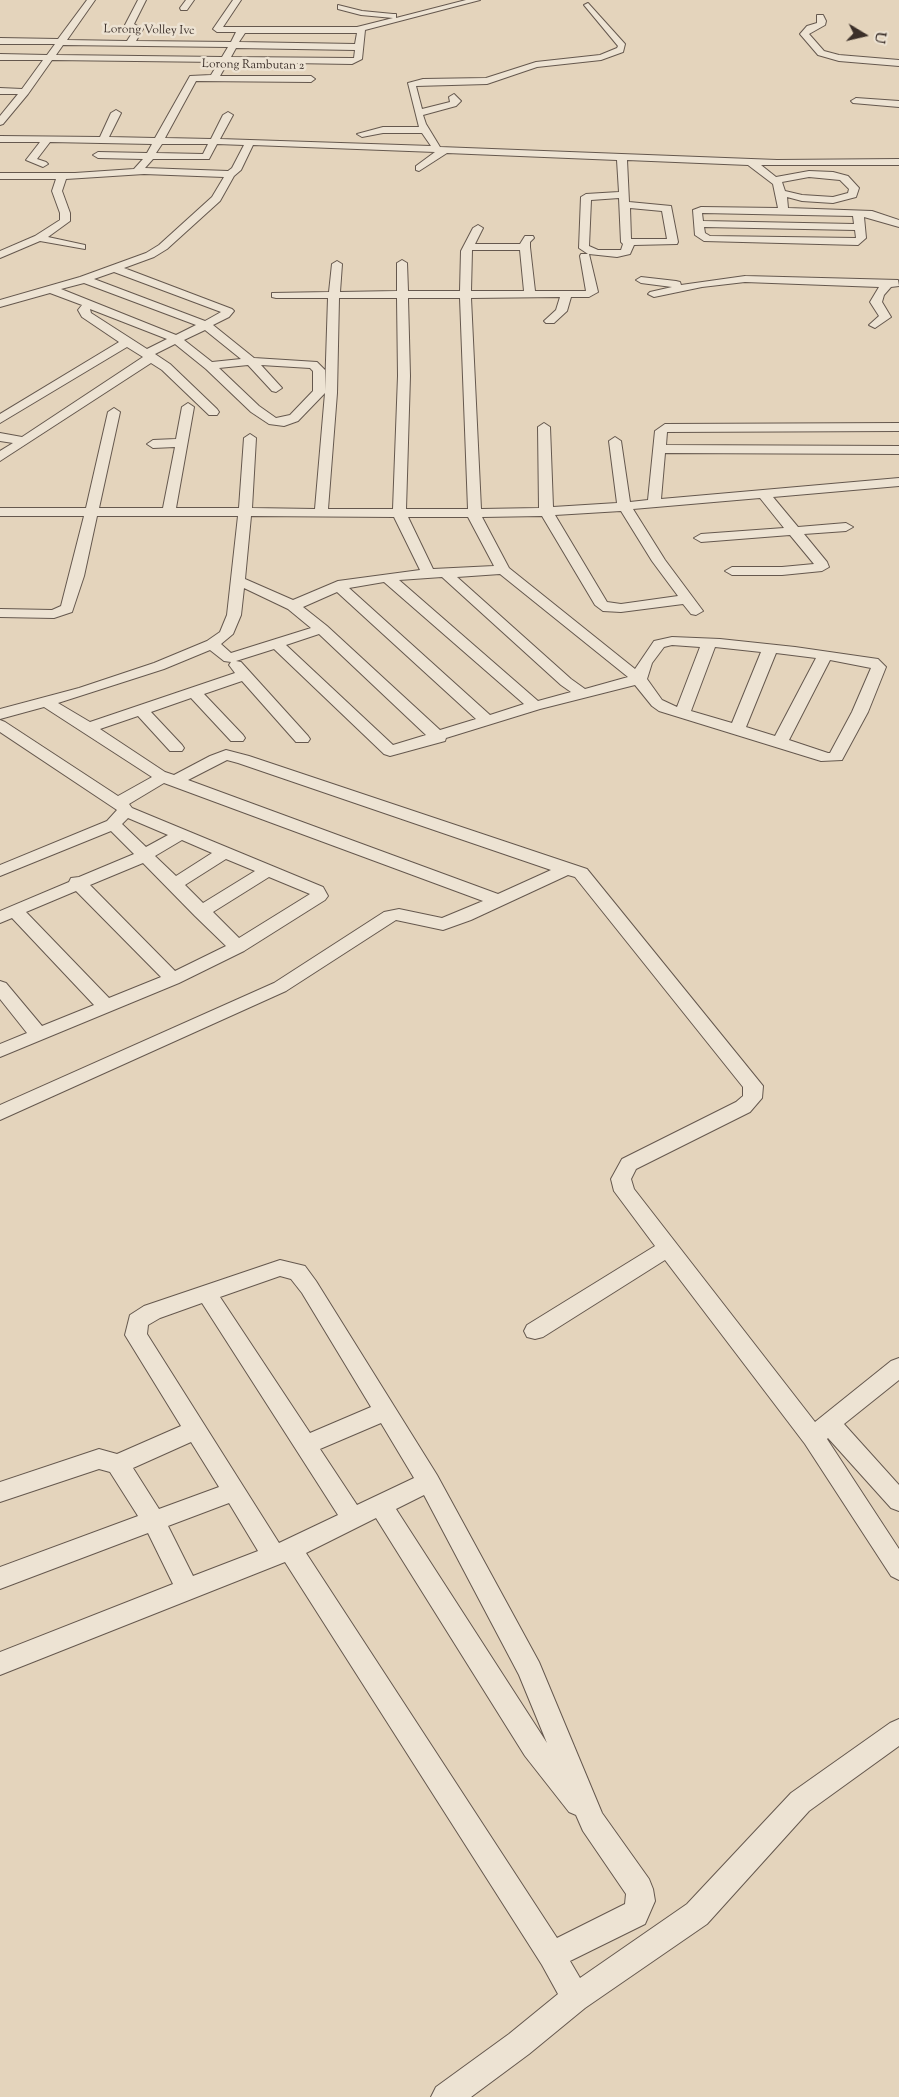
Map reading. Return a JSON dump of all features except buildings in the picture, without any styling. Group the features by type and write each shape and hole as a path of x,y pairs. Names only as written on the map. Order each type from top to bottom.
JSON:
{"street":[{"path":"0,122 26,92 91,0"},
{"path":"130,43 139,29 129,25 142,0"},
{"path":"184,8 190,0"},
{"path":"237,0 217,29 361,30 476,0"},
{"path":"438,147 424,130 411,85 414,83 487,81 536,65 601,56 620,50 622,46 588,5"},
{"path":"341,7 371,15 410,18"},
{"path":"820,17 821,25 810,28 804,34 821,53 839,58 899,63"},
{"path":"215,77 242,30"},
{"path":"0,57 352,61 358,59 361,30"},
{"name":"Lorong Volley Ivc","path":"0,41 360,47"},
{"name":"Lorong Rambutan 2","path":"150,156 192,78 311,79"},
{"path":"0,91 26,92"},
{"path":"419,113 453,104 456,101 454,97"},
{"path":"856,101 899,104"},
{"path":"0,108 12,108"},
{"path":"103,140 116,113"},
{"path":"98,155 206,157 228,115"},
{"path":"362,134 383,130 424,130"},
{"path":"0,139 215,141 438,147 751,162 899,162"},
{"path":"43,164 31,160 48,139"},
{"path":"419,168 438,147 458,140"},
{"path":"0,304 84,279 163,247 216,199 230,174 236,170 250,142"},
{"path":"137,172 150,156"},
{"path":"622,157 624,200 625,240 629,243 673,242 667,208 624,200 586,196 584,248 596,253 617,254 626,252 629,243"},
{"path":"751,162 775,180 782,193 783,211"},
{"path":"0,176 62,176 137,172 230,174"},
{"path":"775,180 809,174 833,175 844,178 854,188 852,195 833,200 802,198 782,193"},
{"path":"0,255 39,238 65,220 57,191 62,176"},
{"path":"858,213 861,227 698,224 697,212 701,210 783,211 858,213 877,214 899,224"},
{"path":"478,228 466,251 465,295 474,456 474,514 475,520 503,570 639,679 658,703 670,711 737,729 827,758 836,757 860,712 879,667 873,662 770,649 672,641 662,643 645,662 639,679"},
{"path":"39,238 81,247"},
{"path":"468,247 527,243 530,295"},
{"path":"278,300 333,300 403,295 566,295 592,292 585,256"},
{"path":"402,263 404,376 399,513 429,575"},
{"path":"321,514 331,393 333,300 337,264"},
{"path":"2,453 24,442 92,395 138,367 149,356 176,339 225,316 227,310 112,268"},
{"path":"84,279 206,325 251,361 273,421 289,421 298,415 319,392 317,367 308,364 251,361 210,366"},
{"path":"654,294 692,286 745,279 893,283"},
{"path":"642,280 692,286"},
{"path":"875,325 885,318 876,302 879,294 893,283"},
{"path":"51,289 176,339 210,366 266,399"},
{"path":"550,321 560,311 566,295"},
{"path":"88,304 84,310 86,314 166,367 213,412"},
{"path":"0,419 127,342"},
{"path":"266,399 279,362"},
{"path":"138,367 166,367"},
{"path":"55,384 92,395"},
{"path":"169,513 188,407"},
{"path":"0,613 54,614 65,612 77,576 114,412"},
{"path":"544,427 546,512 602,604 608,608 620,608 686,599"},
{"path":"654,503 661,431 668,428 899,427"},
{"path":"0,437 24,442"},
{"path":"0,714 159,666 212,644 226,634 233,620 245,514 250,438"},
{"path":"615,441 624,505 686,599 696,611"},
{"path":"153,444 181,443"},
{"path":"658,449 899,450"},
{"path":"0,512 245,514 474,514 546,512 899,482"},
{"path":"732,571 751,573 820,569 822,567 820,562 762,494"},
{"path":"701,538 846,527"},
{"path":"293,606 309,596 338,585 387,577 503,570"},
{"path":"446,574 559,676 583,694"},
{"path":"387,577 535,706"},
{"path":"237,581 266,592 293,606 322,629 439,738"},
{"path":"338,585 488,722"},
{"path":"229,658 322,629"},
{"path":"276,643 388,750 394,751 535,706 639,679"},
{"path":"682,714 709,643"},
{"path":"212,644 229,658 302,739"},
{"path":"737,729 770,649"},
{"path":"780,742 825,656"},
{"path":"88,728 244,675"},
{"path":"194,692 237,738"},
{"path":"45,701 168,779 498,900"},
{"path":"141,710 176,748"},
{"path":"0,725 123,807 223,853 317,891 319,896 238,947 173,979 0,1051"},
{"path":"0,871 113,824 123,807 168,779 226,755 243,759 581,873 753,1086 752,1098 743,1107 629,1164 621,1179 624,1191 822,1430 899,1502"},
{"path":"113,824 238,947"},
{"path":"106,1006 7,913 77,882 144,856 181,834"},
{"path":"174,885 223,853"},
{"path":"0,1113 280,987 390,916 407,915 443,924 466,916 566,869"},
{"path":"201,912 267,871"},
{"path":"77,882 173,979"},
{"path":"0,987 39,1035"},
{"path":"535,1331 669,1247"},
{"path":"575,1998 552,1955 282,1552 234,1491 136,1335 138,1321 152,1312 280,1268 298,1272 429,1482 530,1670 592,1822"},
{"path":"206,1292 352,1517"},
{"path":"822,1430 899,1367"},
{"path":"305,1445 385,1411"},
{"path":"0,1492 99,1460 118,1464 195,1430"},
{"path":"822,1430 899,1569"},
{"path":"118,1464 154,1522 188,1590"},
{"path":"0,1664 282,1552 352,1517 429,1482"},
{"path":"0,1578 234,1491"},
{"path":"380,1504 534,1747 592,1822 639,1889 641,1901 635,1914 552,1955"},
{"path":"446,2097 519,2044 575,1998 697,1914 800,1802 899,1731"}]}
